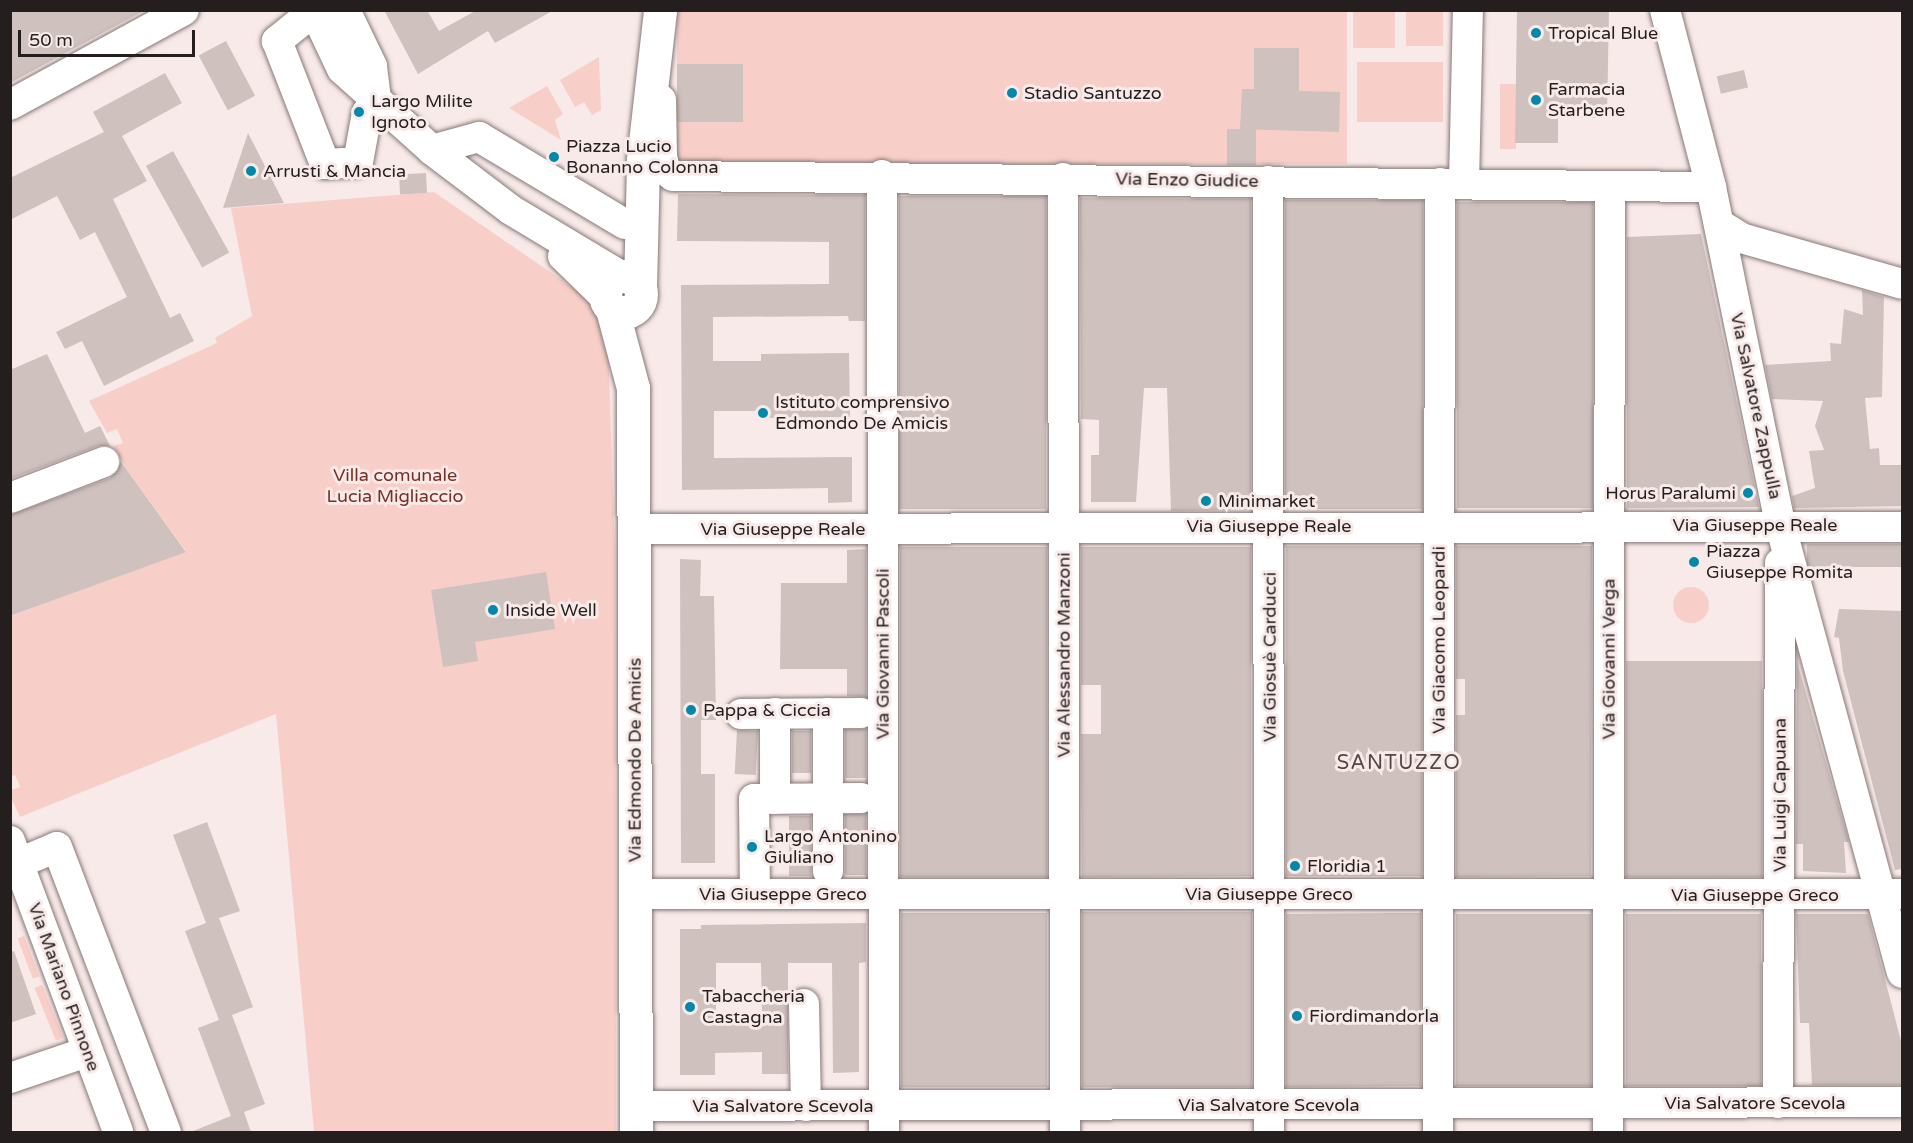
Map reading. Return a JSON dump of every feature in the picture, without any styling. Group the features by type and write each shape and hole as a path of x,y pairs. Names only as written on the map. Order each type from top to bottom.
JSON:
{"main road":[{"path":"623,291 625,224 644,10"},
{"path":"623,291 659,45 660,10"},
{"name":"Via Edmondo De Amicis","path":"623,291 633,388 636,1119"}],"street":[{"path":"10,105 141,22 184,10"},
{"path":"345,10 372,66 376,99 367,113 358,162 325,164 277,41 314,11 342,69 376,99 432,150 623,291"},
{"name":"Via Giacomo Leopardi","path":"1438,1119 1439,526 1452,183 1468,10"},
{"name":"Via Salvatore Zappulla","path":"1665,10 1711,187 1780,524 1892,895 1902,974"},
{"name":"Via Enzo Giudice","path":"659,45 665,170 673,176 882,175 1711,187"},
{"path":"432,150 479,137 625,224"},
{"name":"Via Giovanni Pascoli","path":"882,175 884,1119"},
{"name":"Via Alessandro Manzoni","path":"1063,178 1065,1119"},
{"name":"Via Giosuè Carducci","path":"1268,181 1269,1118"},
{"name":"Via Giovanni Verga","path":"1609,1118 1610,186"},
{"path":"1719,224 1741,238 1902,284"},
{"path":"10,498 104,462"},
{"name":"Via Giuseppe Reale","path":"635,529 1609,524 1902,527"},
{"name":"Via Luigi Capuana","path":"1778,1103 1780,524"},
{"path":"755,894 775,713"},
{"path":"828,713 828,871"},
{"path":"741,714 861,713"},
{"path":"765,799 861,798"},
{"path":"15,852 57,847 166,1132"},
{"name":"Via Mariano Pinnone","path":"15,852 118,1132"},
{"name":"Via Giuseppe Greco","path":"635,894 1892,895"},
{"path":"804,1004 806,1106"},
{"path":"10,1078 87,1052"},
{"name":"Via Salvatore Scevola","path":"636,1119 806,1106 884,1119 1609,1118 1778,1103 1902,1102"}],"green space":[{"name":"Stadio Santuzzo","path":"677,11 1347,11 1347,164 677,164"},
{"path":"1353,11 1395,11 1395,48 1353,48"},
{"path":"1406,11 1443,11 1443,46 1406,46"},
{"path":"599,57 601,110 592,115 584,102 575,107 560,80"},
{"path":"1357,62 1443,62 1443,122 1357,122"},
{"path":"1500,84 1516,84 1516,149 1500,149"},
{"path":"547,86 563,114 555,120 561,140 509,108"},
{"name":"Villa comunale Lucia Migliaccio","path":"434,192 582,294 602,320 608,345 615,552 616,1132 314,1132 276,714 20,817 11,798 11,790 20,787 15,775 11,776 11,616 186,551 126,469 114,446 123,443 117,429 107,433 89,401 217,343 215,338 252,316 231,208"},
{"path":"1691,587 1704,592 1709,605 1704,618 1691,623 1678,618 1673,605 1678,592"},
{"path":"24,936 39,976 33,979 17,939"},
{"path":"42,985 63,1038 56,1041 35,988"}],"building":[{"path":"10,10 145,10 10,83"},
{"path":"384,10 427,10 439,31 477,10 554,10 495,43 488,31 418,74"},
{"path":"1517,10 1609,10 1607,118 1558,118 1558,143 1515,143"},
{"path":"226,41 255,96 228,110 199,56"},
{"path":"1254,48 1299,48 1299,91 1340,92 1339,132 1240,129 1242,89 1254,89"},
{"path":"677,64 743,64 743,122 677,122"},
{"path":"1744,70 1748,88 1721,94 1717,76"},
{"path":"165,73 182,103 122,136 147,181 113,199 170,318 180,313 194,341 104,386 82,341 65,349 56,332 127,297 95,232 80,240 57,196 10,220 10,178 104,132 93,112"},
{"path":"1227,129 1256,129 1256,165 1227,165"},
{"name":"Arrusti & Mancia","path":"248,133 284,203 223,208"},
{"path":"173,151 229,252 202,267 146,166"},
{"path":"426,173 427,193 400,194 399,174"},
{"path":"678,194 865,195 865,321 849,321 848,316 713,317 713,361 761,361 761,354 849,353 850,417 763,418 763,411 714,411 714,458 852,457 852,502 828,503 828,488 682,490 681,285 829,284 829,242 677,241"},
{"path":"899,196 1046,196 1046,509 899,509"},
{"path":"1080,198 1251,199 1251,510 1171,511 1167,388 1144,388 1136,502 1091,502 1091,455 1099,455 1099,420 1081,419"},
{"path":"1285,200 1423,200 1423,509 1285,509"},
{"path":"1457,202 1593,202 1593,508 1457,508"},
{"path":"1701,234 1759,507 1627,508 1627,237"},
{"path":"1862,290 1884,297 1882,397 1865,398 1870,449 1879,448 1880,465 1902,465 1902,506 1794,508 1792,496 1815,488 1809,451 1824,450 1815,426 1823,401 1772,399 1765,365 1831,361 1830,343 1841,344 1844,309 1863,315"},
{"path":"47,354 85,433 100,426 110,446 98,446 10,479 10,370"},
{"path":"121,462 186,552 10,616 10,515 110,478"},
{"path":"1807,544 1902,544 1902,567 1807,567"},
{"path":"1286,546 1422,546 1422,876 1286,876"},
{"path":"1456,546 1592,546 1591,876 1456,877 1456,715 1465,715 1465,679 1456,679"},
{"path":"900,547 1047,547 1047,877 900,877"},
{"path":"1081,547 1251,547 1251,876 1082,877 1081,734 1101,734 1101,685 1081,685"},
{"path":"866,549 866,697 847,696 847,669 780,669 781,583 847,583 847,550"},
{"path":"680,559 701,560 700,596 714,596 716,720 701,720 701,774 715,774 715,863 681,863"},
{"name":"Inside Well","path":"546,572 555,629 475,642 478,661 443,667 431,590"},
{"path":"1839,609 1902,611 1902,869 1895,870 1843,671 1839,638 1834,637"},
{"path":"1626,661 1762,661 1762,877 1626,877"},
{"path":"1797,662 1849,842 1844,842 1846,873 1803,871 1803,844 1796,844"},
{"path":"845,729 866,729 866,778 845,778"},
{"path":"737,730 758,731 756,775 735,774"},
{"path":"792,731 811,731 811,773 792,773"},
{"path":"845,814 866,814 866,875 845,875"},
{"path":"789,816 811,816 811,876 789,876"},
{"path":"207,822 240,911 219,918 253,1007 232,1015 265,1104 244,1112 251,1132 193,1131 231,1116 198,1028 219,1020 185,931 206,923 173,835"},
{"path":"1082,912 1252,912 1252,1087 1082,1087"},
{"path":"901,913 1047,913 1047,1087 901,1087"},
{"path":"1421,913 1421,1086 1286,1087 1286,914"},
{"path":"1456,914 1591,914 1591,1086 1456,1086"},
{"path":"1626,914 1761,914 1761,1086 1626,1086"},
{"path":"1796,914 1868,914 1902,1045 1902,1085 1812,1085 1809,1023 1800,1023"},
{"path":"866,923 866,962 859,963 859,1072 833,1073 832,963 788,963 788,1074 762,1074 762,1052 715,1053 715,1075 680,1075 680,929 701,929 701,925","holes":["716,963 761,963 762,1016 716,1017"]},
{"path":"14,951 36,1014 10,1023 10,952"}],"place":[{"name":"Tropical Blue","path":"1536,33"},
{"name":"Stadio Santuzzo","path":"1012,93"},
{"name":"Farmacia Starbene","path":"1536,100"},
{"name":"Largo Milite Ignoto","path":"359,112"},
{"name":"Piazza Lucio Bonanno Colonna","path":"554,157"},
{"name":"Arrusti & Mancia","path":"251,171"},
{"name":"Istituto comprensivo Edmondo De Amicis","path":"763,413"},
{"name":"Horus Paralumi","path":"1748,493"},
{"name":"Minimarket","path":"1206,501"},
{"name":"Piazza Giuseppe Romita","path":"1694,562"},
{"name":"Inside Well","path":"493,610"},
{"name":"Pappa & Ciccia","path":"691,710"},
{"name":"Largo Antonino Giuliano","path":"752,847"},
{"name":"Floridia 1","path":"1295,866"},
{"name":"Tabaccheria Castagna","path":"690,1007"},
{"name":"Fiordimandorla","path":"1297,1016"}],"district":[{"name":"SANTUZZO","path":"1399,763"}]}
